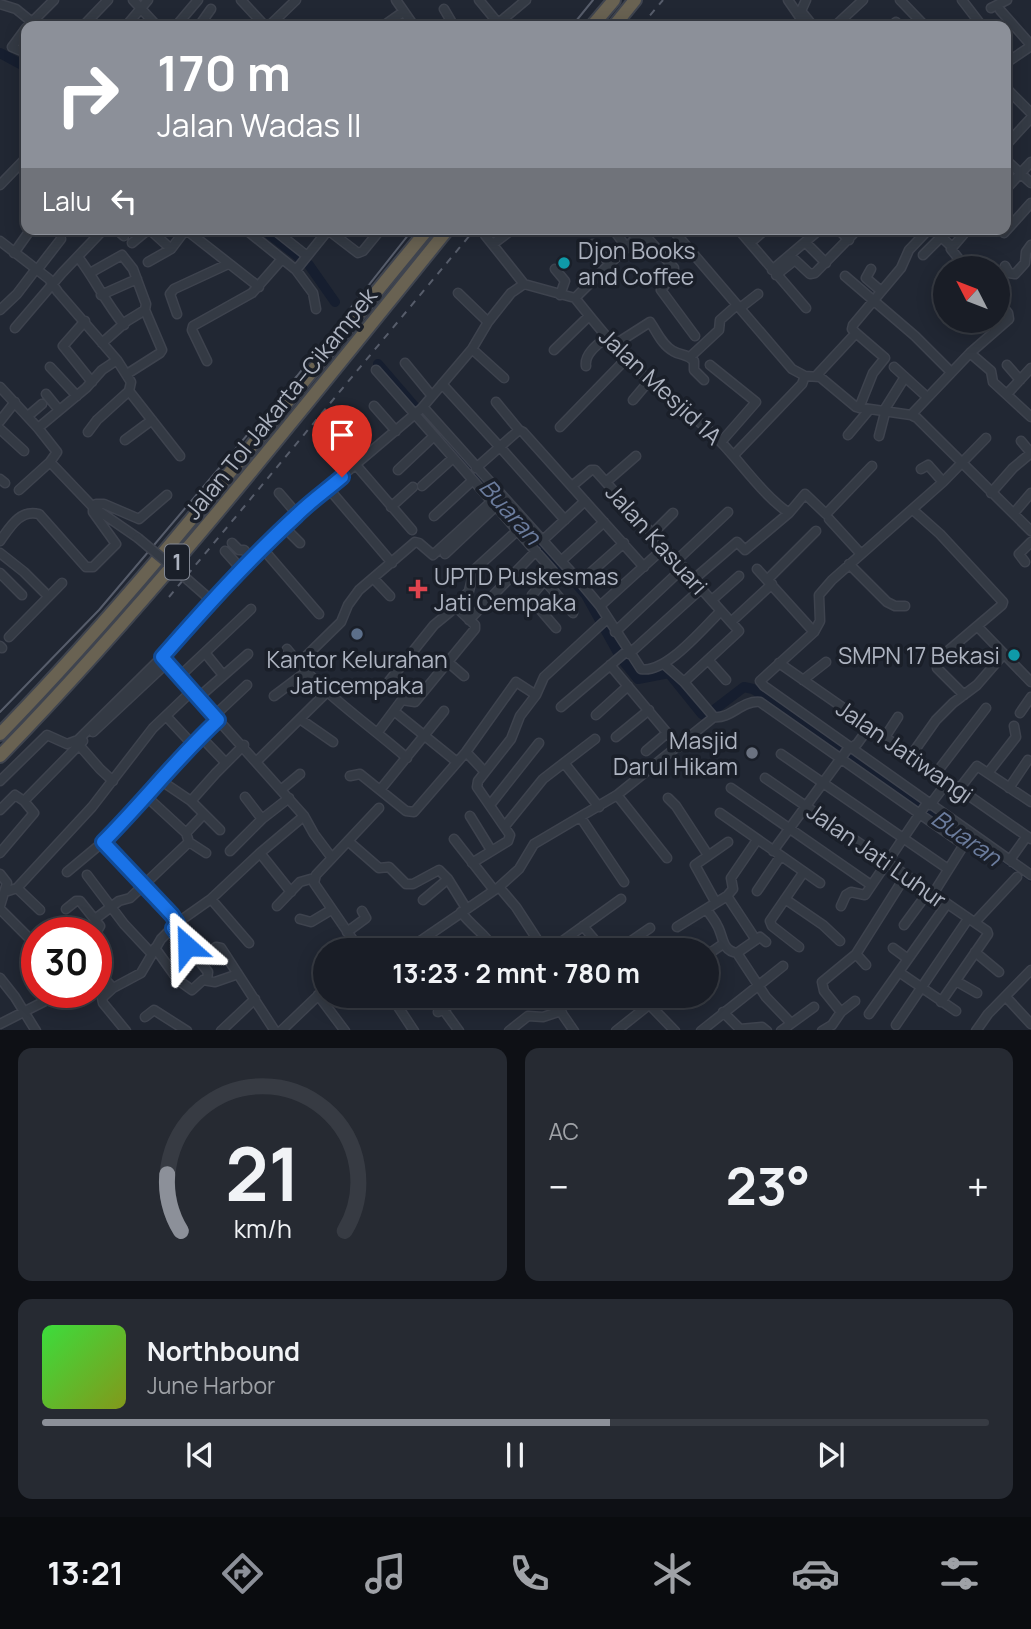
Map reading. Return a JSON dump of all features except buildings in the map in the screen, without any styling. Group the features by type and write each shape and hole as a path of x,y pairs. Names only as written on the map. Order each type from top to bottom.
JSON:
{"highway":[{"path":"596,21 614,0"},
{"path":"618,21 635,0"},
{"name":"Jalan Tol Jakarta–Cikampek","path":"0,734 146,575 423,235"},
{"name":"Jalan Tol Jakarta–Cikampek","path":"0,756 67,687 158,585 444,235"}],"street":[{"path":"33,21 54,0"},
{"path":"88,21 108,0"},
{"path":"133,0 152,21"},
{"path":"130,21 148,0"},
{"path":"182,21 198,0"},
{"path":"241,0 262,21"},
{"path":"273,21 296,0"},
{"path":"479,0 493,21"},
{"path":"500,21 516,3 526,0"},
{"path":"788,0 803,21"},
{"path":"806,0 801,11 809,21"},
{"path":"840,21 863,0"},
{"path":"900,0 920,21"},
{"path":"962,0 978,21"},
{"path":"1007,0 996,9 1008,21"},
{"path":"399,1 410,21"},
{"path":"0,4 16,9 26,21"},
{"path":"203,21 211,9"},
{"path":"444,9 451,21"},
{"path":"390,21 403,12"},
{"path":"1011,24 1031,45 1011,56"},
{"path":"21,35 12,47 21,51"},
{"path":"1011,97 1031,115 1011,139"},
{"path":"1011,183 1031,162"},
{"path":"0,185 21,163"},
{"path":"1011,164 1031,183"},
{"path":"1011,225 1031,203"},
{"path":"0,256 11,250 25,235"},
{"path":"15,328 98,235"},
{"path":"132,243 142,235"},
{"path":"156,235 171,249"},
{"path":"148,262 171,249 181,235"},
{"path":"192,235 259,287"},
{"path":"252,235 297,269 309,284 316,309"},
{"path":"280,235 307,257"},
{"path":"297,269 325,235"},
{"path":"335,235 358,253 363,251 376,235"},
{"path":"486,235 524,284 575,299 639,235"},
{"path":"492,244 505,235"},
{"path":"617,235 627,248"},
{"path":"646,235 674,268 673,275 661,290 695,336"},
{"path":"676,235 782,359 805,376 817,376 851,405 884,413 911,415 923,423 1031,531"},
{"path":"743,235 806,308"},
{"path":"750,243 759,235"},
{"path":"774,273 813,235"},
{"path":"844,235 849,240"},
{"path":"774,273 795,260 810,274 815,273 853,235"},
{"path":"859,408 873,373 885,358 852,329 853,325 901,268 909,250 925,235"},
{"path":"938,235 952,246"},
{"path":"955,256 951,251 952,246 962,235"},
{"path":"923,255 941,237"},
{"path":"0,310 17,294 61,239"},
{"path":"0,241 44,274 80,309 85,321 127,374 131,384 129,391 104,413 88,432"},
{"path":"805,242 826,263"},
{"path":"593,244 611,265"},
{"path":"1010,273 1015,274 1025,263 1026,251 1031,245"},
{"path":"90,273 122,255 137,279 146,304 145,310 162,349 160,354 127,374"},
{"path":"78,257 101,295 124,325"},
{"path":"207,361 192,330 193,326 246,298 282,259"},
{"path":"177,314 170,294 174,289 228,264"},
{"path":"555,269 565,281 560,295"},
{"path":"871,269 866,278 881,291"},
{"path":"845,275 915,336 951,372"},
{"path":"101,295 137,279"},
{"path":"24,801 165,659 212,601 297,514 419,411 472,349 488,322 511,293 524,284"},
{"path":"458,293 488,322"},
{"path":"690,356 719,330 720,320 758,293"},
{"name":"Jalan Mesjid 1A","path":"575,299 649,381 688,411 734,455 799,386 805,376"},
{"path":"102,343 145,310"},
{"path":"554,350 589,316"},
{"path":"85,321 63,346 92,383"},
{"path":"614,345 650,322 665,346 673,352 690,356 695,363 694,370 704,380"},
{"path":"817,376 856,333"},
{"path":"911,415 970,353 994,333"},
{"path":"586,366 587,356 607,337"},
{"path":"472,349 504,378"},
{"path":"970,353 992,370 992,381 1030,414"},
{"path":"560,427 627,358"},
{"path":"38,428 117,360"},
{"path":"405,363 432,396"},
{"path":"710,365 757,403 721,442"},
{"path":"1007,365 1020,380"},
{"path":"50,367 77,396"},
{"path":"894,367 927,397"},
{"path":"1007,394 1031,368"},
{"path":"376,370 477,468 494,503 554,570 531,599 556,628"},
{"path":"879,436 884,413 905,377"},
{"path":"633,400 649,381"},
{"path":"442,384 565,520"},
{"path":"0,387 57,452 50,462 19,490"},
{"path":"129,391 180,456"},
{"path":"46,394 59,410"},
{"path":"0,421 15,402"},
{"path":"496,402 644,567"},
{"path":"28,416 42,404"},
{"path":"374,407 396,431"},
{"path":"848,435 869,410"},
{"path":"419,411 434,436 473,480 488,488 543,540 600,606 604,622 615,632 628,686 679,747"},
{"path":"125,440 152,420"},
{"path":"0,429 24,451"},
{"path":"477,468 498,446 519,430"},
{"path":"398,470 434,436"},
{"path":"986,438 943,482 849,564 819,595 820,621 814,632 761,678 762,684 845,752 967,839 1031,875"},
{"path":"991,493 1013,468 1031,453 1021,441"},
{"path":"734,455 775,504 789,513"},
{"path":"606,482 636,456"},
{"path":"391,507 453,458"},
{"path":"50,462 93,507 138,538 212,601"},
{"path":"356,465 412,530"},
{"path":"921,468 928,465 943,482"},
{"path":"694,579 737,542 745,550 789,513 805,495 826,514 872,466"},
{"name":"Jalan Kasuari","path":"572,486 591,470 595,470 739,631 709,661"},
{"path":"434,516 473,480"},
{"path":"328,489 392,563"},
{"path":"279,493 297,514"},
{"path":"1014,513 1031,493"},
{"path":"93,507 96,504 104,504 139,519 167,495"},
{"path":"543,540 586,501"},
{"path":"298,664 341,622 352,597 415,542 433,555 494,503"},
{"path":"445,554 494,503"},
{"path":"0,541 20,516 39,514 86,567 93,567 116,544 93,512 93,507"},
{"path":"913,510 940,534 1003,602 978,627 936,661 937,668 964,695"},
{"path":"677,560 728,512"},
{"path":"653,533 673,513"},
{"path":"829,519 861,554"},
{"path":"561,561 604,522"},
{"path":"284,527 300,543"},
{"path":"386,685 434,625 456,607 469,591 474,570 518,530"},
{"path":"731,622 816,531"},
{"path":"1025,562 1020,554 1031,542"},
{"path":"232,543 252,559"},
{"path":"580,582 624,543"},
{"path":"600,606 665,547"},
{"path":"262,549 318,614"},
{"path":"225,551 242,570"},
{"path":"469,620 536,551"},
{"path":"0,553 48,596"},
{"path":"849,564 887,602 895,606 905,606"},
{"path":"615,632 684,567"},
{"path":"757,569 814,632"},
{"path":"0,573 22,595"},
{"path":"712,600 739,576"},
{"path":"373,578 390,596"},
{"path":"545,582 573,613"},
{"path":"9,637 62,583"},
{"path":"561,707 702,589"},
{"path":"378,732 404,699 415,702 475,629 475,625 456,607"},
{"path":"180,676 251,609"},
{"path":"621,657 641,669 654,669 665,665 721,611"},
{"path":"472,863 510,838 477,784 511,739 520,716 550,671 604,622"},
{"path":"978,627 1031,682"},
{"path":"287,649 298,664 327,692 407,758"},
{"path":"206,654 223,675"},
{"path":"21,929 0,907 11,891 113,781 143,740 166,716 248,654"},
{"path":"912,754 936,720 977,685 1003,655"},
{"path":"165,659 289,797 332,858"},
{"path":"0,781 47,736 67,744 75,742 165,659"},
{"path":"684,682 709,661 726,680"},
{"path":"803,680 826,662"},
{"path":"449,663 464,676"},
{"name":"Jalan Jatiwangi","path":"779,663 1029,838"},
{"path":"665,665 711,713 720,718 748,702 760,702 845,752 967,839"},
{"path":"274,696 306,672"},
{"path":"350,776 360,774 407,811 414,812 466,752 516,682 536,695"},
{"path":"67,873 103,842 147,797 247,685"},
{"path":"596,715 628,686"},
{"path":"257,761 327,692"},
{"path":"1020,713 1030,700"},
{"path":"937,772 986,708"},
{"path":"616,737 649,710"},
{"path":"394,711 457,762"},
{"path":"380,790 443,711"},
{"path":"424,938 519,869 534,844 617,795 679,747 711,713"},
{"path":"166,716 192,744"},
{"path":"885,737 898,717"},
{"path":"300,719 333,742"},
{"path":"773,850 845,752 857,744 870,726"},
{"path":"988,774 1016,737 1014,726"},
{"path":"646,751 667,733"},
{"path":"201,737 226,763"},
{"path":"505,826 543,779 596,739"},
{"path":"490,804 539,743"},
{"path":"79,745 113,781"},
{"path":"191,802 244,745"},
{"path":"466,752 485,772"},
{"path":"782,754 948,869"},
{"path":"1009,788 1028,760"},
{"path":"564,764 599,807"},
{"path":"959,789 975,766 978,766 1031,801"},
{"path":"282,789 300,774"},
{"name":"Jalan Jati Luhur","path":"765,778 987,931 988,934 975,952"},
{"path":"160,780 191,802 220,830"},
{"path":"841,906 846,895 851,892 865,895 903,837 948,781"},
{"path":"731,788 871,885"},
{"path":"617,795 667,858"},
{"path":"0,810 14,796 24,801 33,811 33,816 0,853"},
{"path":"147,797 186,833 189,842 206,853"},
{"path":"245,797 262,819"},
{"path":"230,850 289,797"},
{"path":"668,798 708,855"},
{"path":"277,906 300,882 314,878 379,808"},
{"path":"720,813 820,883"},
{"path":"186,833 204,814"},
{"path":"125,1030 102,1000 113,988 137,977 175,925 211,899 304,816"},
{"path":"470,816 491,850"},
{"path":"581,818 624,882"},
{"path":"1012,862 1012,857 1029,838"},
{"path":"454,839 472,863 516,907 536,938"},
{"path":"904,925 948,869 967,839"},
{"path":"677,927 727,897 733,889 731,878 757,840"},
{"path":"348,841 379,868 389,867 406,884 413,884 437,870 448,879 475,930 485,934 487,938"},
{"path":"103,842 145,884 208,972 206,980"},
{"path":"98,917 119,901 130,898 189,842"},
{"path":"716,902 695,865 728,842"},
{"path":"260,853 291,892"},
{"path":"757,891 780,857"},
{"path":"799,947 772,926 770,921 803,873"},
{"path":"0,874 11,891 40,910"},
{"path":"87,875 111,908 190,990 199,982 215,982 238,974"},
{"path":"841,1012 822,985 856,954 906,875"},
{"path":"896,1025 972,921 1017,877"},
{"path":"314,878 316,887 351,938"},
{"path":"423,900 448,879"},
{"path":"727,897 755,940"},
{"path":"211,899 249,943"},
{"path":"566,938 621,899"},
{"path":"785,899 823,925 840,941"},
{"path":"66,909 80,901 93,917"},
{"path":"869,1014 947,904"},
{"path":"706,909 729,952 737,953 760,937 766,942"},
{"path":"300,919 312,922 331,910"},
{"path":"347,932 366,918 362,911"},
{"path":"583,926 593,938"},
{"path":"635,938 650,928"},
{"path":"719,947 723,944"},
{"path":"199,961 218,947 225,953 274,1030"},
{"path":"892,948 908,959"},
{"path":"941,1002 975,952 999,972"},
{"path":"737,953 758,986 791,1023"},
{"path":"856,954 866,965"},
{"path":"702,1030 783,966"},
{"path":"899,972 956,1011"},
{"path":"977,1030 988,1014 1030,972"},
{"path":"0,978 35,1030"},
{"path":"956,981 976,993"},
{"path":"1006,997 1031,1024"},
{"path":"223,1030 255,999"},
{"path":"282,1030 313,1000"},
{"path":"834,1028 841,1012 855,1001"},
{"path":"782,1030 814,1007"},
{"path":"0,1024 32,1008"},
{"path":"328,1008 344,1030"},
{"path":"399,1008 413,1030"},
{"path":"444,1008 441,1010 458,1030"},
{"path":"558,1008 573,1030"},
{"path":"618,1030 645,1008"},
{"path":"654,1008 674,1030"},
{"path":"145,1017 154,1010 185,1030"},
{"path":"723,1012 740,1029 762,1027 766,1030"},
{"path":"510,1030 528,1016 543,1017 562,1013"}],"waterway":[{"name":"Buaran","path":"0,53 21,64"},
{"name":"Buaran","path":"271,235 309,265 335,302"},
{"name":"Buaran","path":"378,364 452,450 513,513"},
{"name":"Buaran","path":"542,545 586,595 621,658 638,679 669,673 706,716 744,687 761,694"},
{"name":"Buaran","path":"765,697 970,838"},
{"name":"Buaran","path":"970,838 1031,881"}],"tram line":[{"path":"576,21 593,0"},
{"path":"0,712 99,610 297,376 408,235"}],"railway":[{"path":"645,21 663,0"},
{"path":"169,597 470,235"}],"place":[{"name":"Djon Books and Coffee","path":"564,263"},
{"name":"UPTD Puskesmas Jati Cempaka","path":"418,589"},
{"name":"Kantor Kelurahan Jaticempaka","path":"357,634"},
{"name":"SMPN 17 Bekasi","path":"1014,655"},
{"name":"Masjid Darul Hikam","path":"752,753"}],"route":[{"path":"187,946 173,928 177,923 172,915 103,842 147,797 176,761 218,720 162,657 262,549 297,514 342,477"}]}
